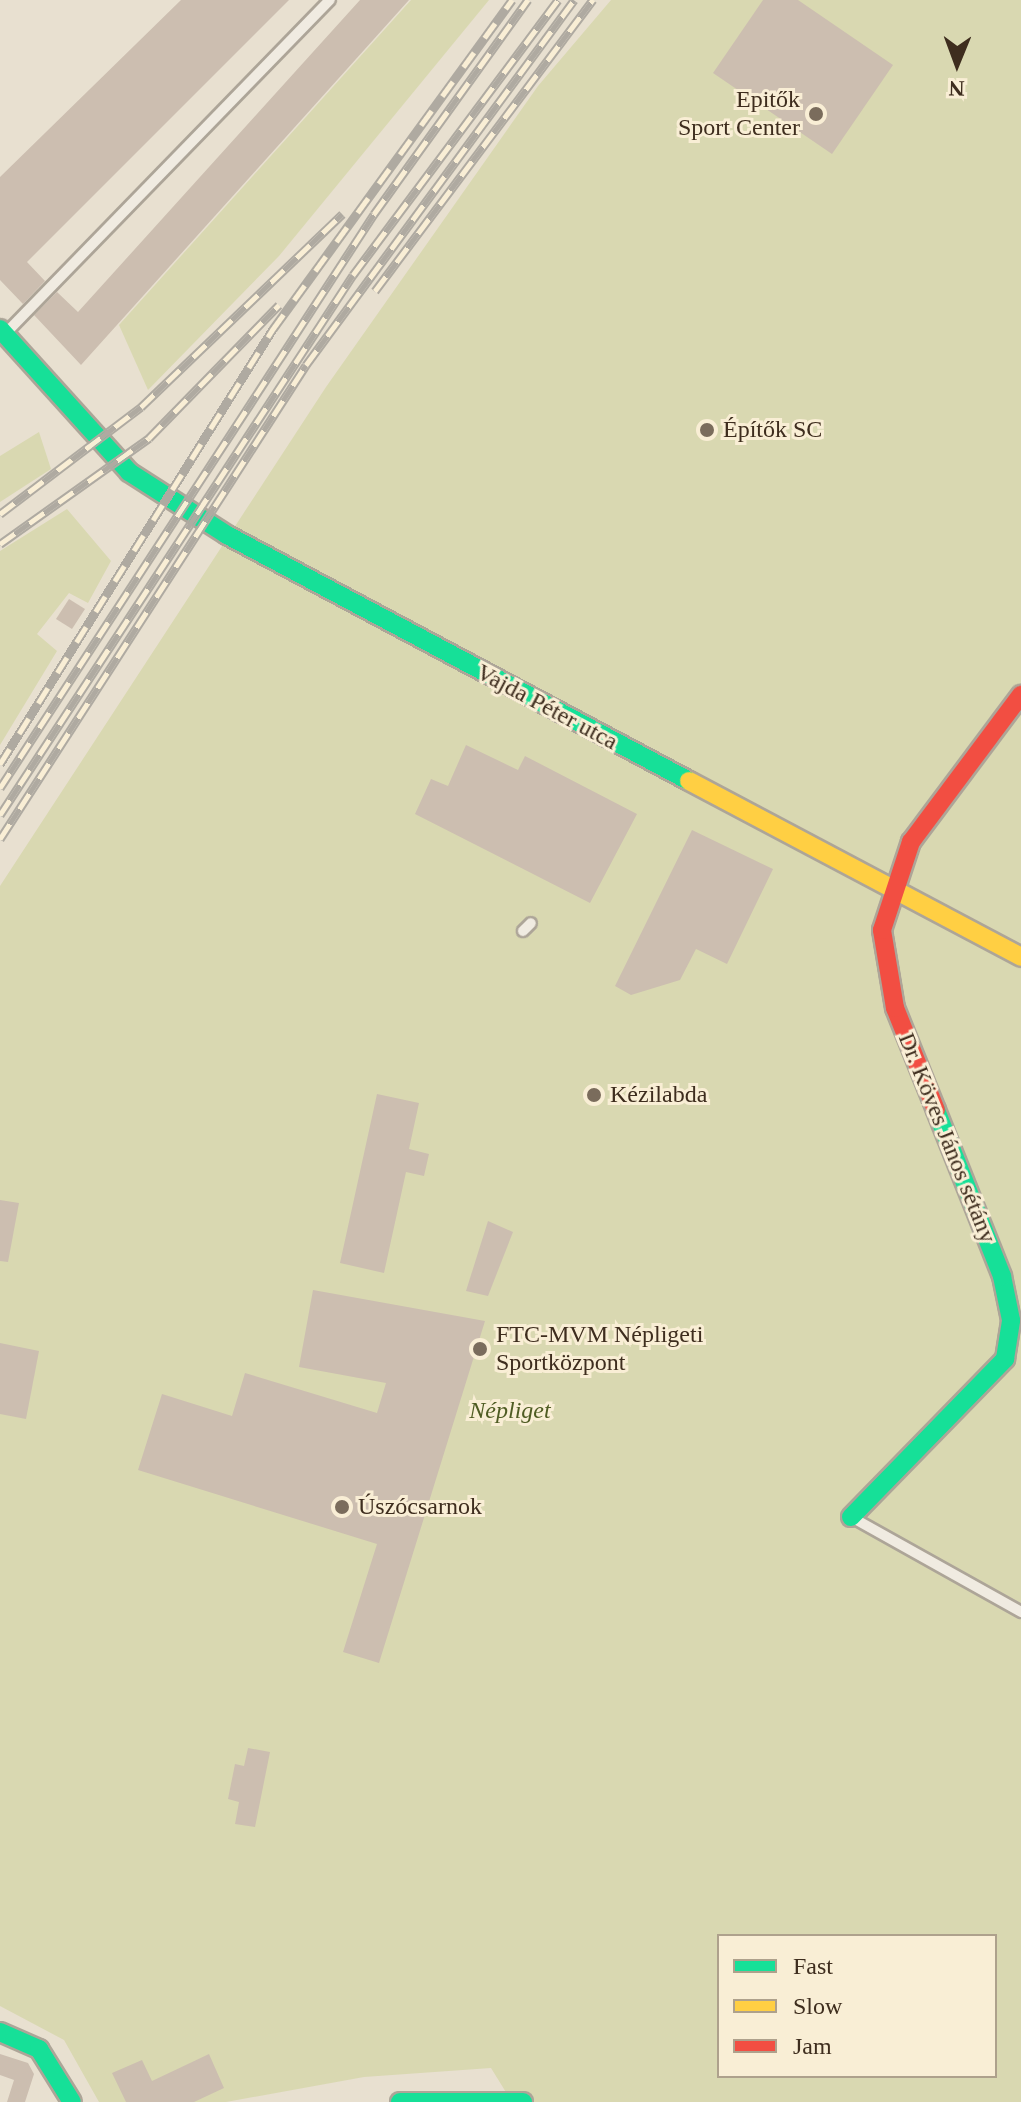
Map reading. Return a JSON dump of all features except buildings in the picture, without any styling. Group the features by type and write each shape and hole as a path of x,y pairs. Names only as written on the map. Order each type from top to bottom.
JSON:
{"street":[{"name":"Vajda Péter utca","path":"2,332 129,472 227,535 1021,957"},
{"name":"Dr. Köves János sétány","path":"851,1517 1005,1359 1011,1320 1002,1276 947,1151 889,986 882,930 892,889 911,842 1020,700"},
{"path":"0,2032 39,2049 72,2102"},
{"path":"400,2102 523,2102"}],"lane":[{"path":"2,332 330,0"},
{"path":"851,1517 1021,1612"}],"green space":[{"path":"411,0 489,0 279,256 148,390 119,325"},
{"name":"Népliget","path":"611,0 1021,0 1021,2102 512,2102 491,2068 364,2077 226,2102 99,2102 64,2040 0,2006 0,886 326,387 538,86"},
{"path":"39,432 51,469 0,502 0,456"},
{"path":"67,509 111,561 88,603 69,593 37,634 57,651 0,745 0,551"}],"railway":[{"path":"0,764 273,329 512,0"},
{"path":"0,788 374,214 528,0"},
{"path":"0,815 353,275 558,0"},
{"path":"0,839 306,365 574,0"},
{"path":"375,291 593,0"},
{"path":"0,514 141,407 342,214"},
{"path":"0,544 149,438 279,305"}],"traffic: fast":[{"path":"0,329 129,472 227,535 689,781"},
{"path":"851,1517 1005,1359 1011,1320 1002,1276 936,1110"},
{"path":"0,2032 39,2049 72,2102"},
{"path":"400,2102 523,2102"}],"traffic: slow":[{"path":"689,781 1021,957"}],"traffic: jam":[{"path":"936,1110 895,1008 882,930 911,842 1021,695"}],"place":[{"name":"Epitők Sport Center","path":"816,114"},
{"name":"Építők SC","path":"707,430"},
{"name":"Kézilabda","path":"594,1095"},
{"name":"FTC-MVM Népligeti Sportközpont","path":"480,1349"},
{"name":"Úszócsarnok","path":"342,1507"}]}
